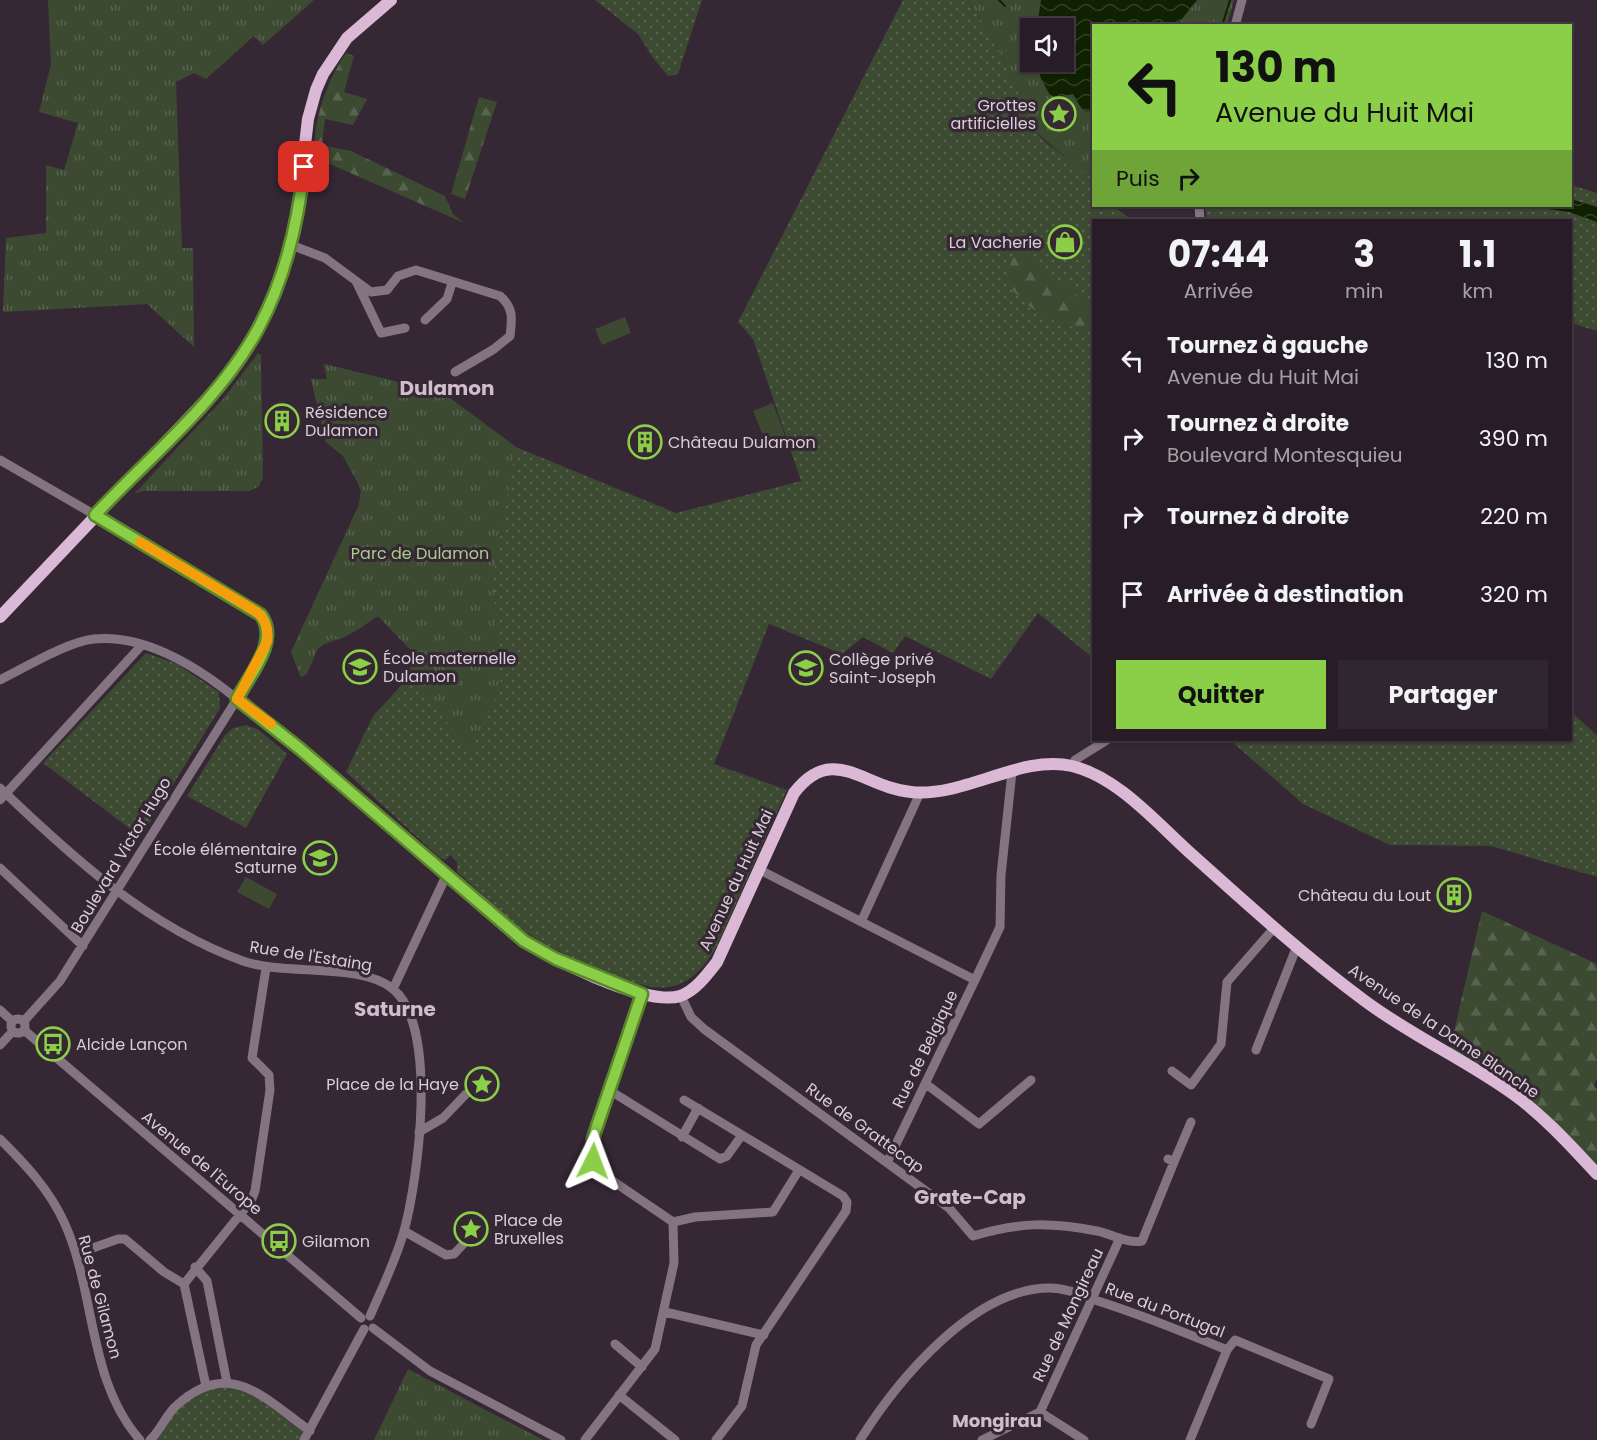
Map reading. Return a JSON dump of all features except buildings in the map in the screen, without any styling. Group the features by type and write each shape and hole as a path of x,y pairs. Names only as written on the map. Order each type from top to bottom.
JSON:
{"main road":[{"path":"0,617 205,401 239,360 271,303 291,245 298,212 308,119 316,90 323,74 347,38 391,0"},
{"path":"95,515 261,615 267,628 267,642 237,699 309,756 524,941 564,963 642,994 665,998 681,996"},
{"name":"Avenue du Huit Mai","path":"681,996 703,980 717,962 794,793 806,778 819,770 831,768 848,771 905,792 920,793 938,792 1012,772 1052,765 1073,766 1105,781 1122,793 1296,945"},
{"name":"Avenue de la Dame Blanche","path":"1296,945 1367,1003 1513,1094 1597,1174"}],"street":[{"path":"1236,24 1242,0"},
{"path":"291,245 325,258 371,292 387,290 398,276 416,270 500,296 509,304 512,317 510,336 494,349 455,372"},
{"path":"355,279 381,333 405,328"},
{"path":"425,320 447,298 452,283"},
{"path":"0,460 95,515"},
{"path":"0,680 72,646 93,639 115,640 141,646 185,663 237,699"},
{"path":"2,794 141,646"},
{"name":"Boulevard Victor Hugo","path":"24,1026 84,946 237,699"},
{"path":"1073,766 1075,760 1105,741"},
{"name":"Rue de Belgique","path":"887,1163 1000,927 1001,875 1012,772"},
{"path":"861,922 920,793"},
{"name":"Rue de l'Estaing","path":"2,794 117,891 217,951 266,968 370,978 393,989"},
{"path":"0,868 84,946"},
{"path":"760,870 975,980"},
{"path":"304,1440 368,1328 375,1321 366,1317 404,1231 422,1106 417,1041 407,1010 393,989 446,876"},
{"path":"1172,1071 1191,1085 1218,1049 1222,1037 1227,982 1275,927"},
{"path":"1256,1050 1296,945"},
{"path":"206,1386 184,1284 195,1267 240,1215 255,1191 270,1090 269,1075 252,1058 266,968"},
{"path":"642,994 593,1138 593,1161 604,1175 673,1222 694,1217 772,1212 799,1170"},
{"name":"Rue de Grattecap","path":"681,996 692,1017 704,1029 949,1208 973,1236 1006,1226 1037,1223 1069,1226 1120,1238"},
{"path":"0,1010 20,1033 24,1026"},
{"path":"0,1045 13,1026"},
{"name":"Avenue de l'Europe","path":"24,1026 240,1215 366,1317"},
{"path":"926,1083 979,1124 1031,1080"},
{"path":"609,1090 720,1159 727,1156 742,1135"},
{"path":"419,1132 443,1118 466,1094"},
{"path":"684,1100 843,1196 847,1202 846,1211 756,1345 742,1406 716,1440"},
{"path":"682,1137 698,1108"},
{"path":"1120,1238 1137,1242 1145,1238 1171,1161 1191,1122"},
{"name":"Rue de Gilamon","path":"0,1139 53,1201 76,1254 105,1376 123,1416 140,1440"},
{"path":"585,1440 655,1349 665,1312 675,1244 673,1222"},
{"path":"404,1231 446,1255 454,1254 470,1237"},
{"name":"Rue de Mongireau","path":"1040,1412 1120,1238"},
{"path":"76,1254 118,1239 125,1239 164,1272 184,1284"},
{"path":"195,1267 207,1281 227,1383"},
{"name":"Rue du Portugal","path":"860,1440 876,1414 919,1360 951,1332 982,1310 1011,1296 1038,1289 1065,1290 1139,1314 1227,1350"},
{"path":"665,1312 764,1335"},
{"path":"368,1328 430,1371 561,1440"},
{"name":"Rue du Portugal","path":"1190,1440 1227,1350 1235,1340 1329,1379 1311,1424"},
{"path":"615,1344 642,1367"},
{"path":"150,1440 172,1410 206,1386 227,1383 263,1395 310,1431"},
{"path":"620,1395 675,1440"},
{"path":"982,1440 1040,1412 1084,1440"}],"green space":[{"path":"48,0 314,0 263,45 254,36 206,79 194,73 176,82 182,248 193,248 194,347 147,304 3,312 6,238 46,233 46,165 64,170 78,123 39,112 51,64"},
{"path":"595,0 702,0 678,74 668,76 638,34"},
{"path":"903,0 968,0 996,44 1025,106 1031,128 1049,145 1089,174 1092,178 1092,207 1114,207 1131,219 1092,219 1092,657 1038,613 991,679 905,636 893,653 863,637 842,654 769,624 714,764 787,790 716,948 692,977 679,984 652,987 637,984 603,971 566,954 520,928 457,872 457,862 450,855 445,860 440,858 346,772 373,716 410,676 411,650 378,616 348,635 323,645 315,651 307,674 301,677 291,652 359,505 361,491 343,456 326,442 311,379 327,379 324,364 443,393 516,447 676,513 801,481 753,339 738,322"},
{"path":"968,0 1234,0 1227,24 1092,24 1092,179 1031,128 1025,106 996,44"},
{"path":"346,53 354,56 344,92 367,99 353,125 325,119 322,145 351,151 445,196 453,214 464,223 314,157 316,129 322,102 332,77"},
{"path":"479,97 497,102 465,199 451,194"},
{"path":"1572,185 1597,193 1597,331 1572,323 1572,219 1207,219 1205,207 1572,207"},
{"path":"1035,238 1032,261 1047,277 1067,283 1078,297 1092,299 1092,333 1056,322 1030,307 1009,287 1010,265 1020,244"},
{"path":"625,317 631,333 602,345 595,329"},
{"path":"258,353 261,355 263,478 258,487 249,491 142,491 134,494 223,399"},
{"name":"Parc de Dulamon","path":"324,364 443,393 516,447 493,578 501,687 470,752 410,676 411,650 378,616 344,637 331,639 318,648 307,674 301,677 291,652 359,505 361,491 343,456 326,442 311,379 327,379"},
{"path":"773,403 785,436 766,443 753,411"},
{"path":"146,653 177,664 219,692 220,708 141,837 43,763"},
{"path":"1572,713 1597,735 1597,877 1491,846 1390,845 1303,804 1231,741 1572,741"},
{"path":"246,725 259,730 287,754 246,828 187,796 225,735 233,728"},
{"path":"246,877 277,894 269,909 237,892"},
{"path":"1482,911 1597,964 1597,1079 1594,1086 1597,1089 1597,1169 1514,1087 1450,1048"},
{"path":"408,1369 543,1440 374,1440"},
{"path":"223,1386 246,1392 265,1401 301,1429 303,1436 300,1440 156,1440 169,1421 192,1398"}],"water":[{"path":"1041,0 1197,0 1178,24 1092,24 1092,111 1086,111 1081,107 1073,94 1056,97 1050,95 1039,72 1074,72 1074,18 1038,18"},
{"path":"1572,199 1597,207 1597,222 1569,212 1535,207 1572,207"}],"waterway":[{"path":"999,0 1005,6"},
{"path":"1223,24 1230,0"}],"slow traffic":[{"path":"140,542 257,612 264,619 268,632 267,642 237,699 271,724"}],"place":[{"name":"Grottes artificielles","path":"1059,114"},
{"name":"La Vacherie","path":"1065,242"},
{"name":"Résidence Dulamon","path":"282,421"},
{"name":"Château Dulamon","path":"645,442"},
{"name":"École maternelle Dulamon","path":"360,667"},
{"name":"Collège privé Saint-Joseph","path":"806,668"},
{"name":"École élémentaire Saturne","path":"320,858"},
{"name":"Château du Lout","path":"1454,895"},
{"name":"Alcide Lançon","path":"53,1044"},
{"name":"Place de la Haye","path":"482,1084"},
{"name":"Place de Bruxelles","path":"471,1229"},
{"name":"Gilamon","path":"279,1241"}],"district":[{"name":"Dulamon","path":"447,388"},
{"name":"Saturne","path":"395,1009"},
{"name":"Grate-Cap","path":"970,1197"},
{"name":"Mongirau","path":"997,1420"}],"route":[{"path":"304,167 291,245 281,278 258,330 221,384 95,515 261,615 267,628 267,642 237,699 254,710 354,794 446,876 524,941 556,959 642,994 593,1138 593,1161"}]}
